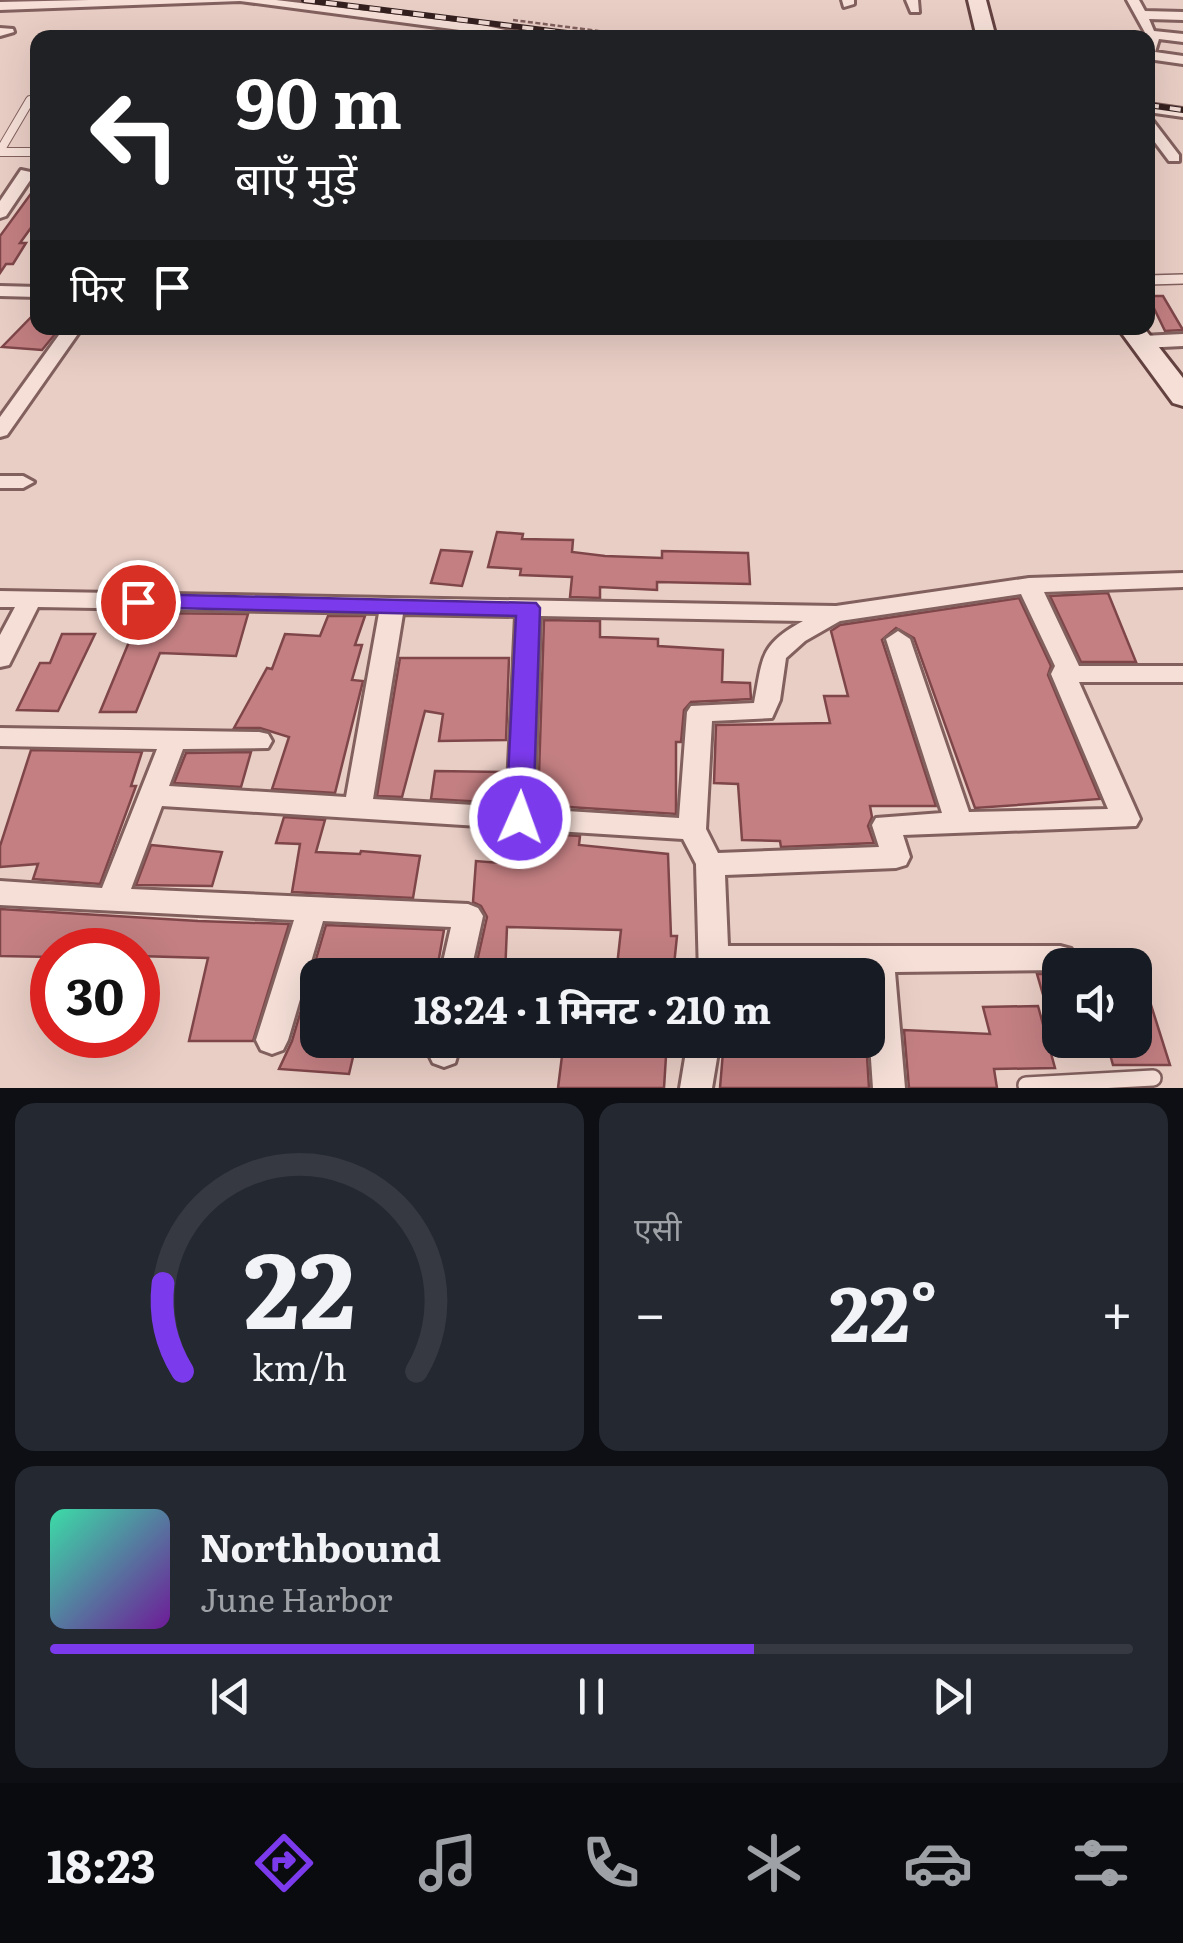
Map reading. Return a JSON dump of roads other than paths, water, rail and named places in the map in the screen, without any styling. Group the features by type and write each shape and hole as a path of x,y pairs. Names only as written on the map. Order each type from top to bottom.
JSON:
{"street":[{"path":"0,6 234,0"},
{"path":"246,0 461,30"},
{"path":"976,0 987,30"},
{"path":"1133,0 1148,30"},
{"path":"1141,15 1183,16"},
{"path":"1155,35 1183,38"},
{"path":"1155,56 1183,60"},
{"path":"1155,109 1183,112"},
{"path":"1155,133 1174,158"},
{"path":"0,172 27,173 0,213"},
{"path":"0,307 8,291"},
{"path":"0,431 68,335"},
{"path":"1136,335 1183,340"},
{"path":"1136,335 1183,396"},
{"path":"0,482 23,482"},
{"path":"0,599 836,614 1029,584 1183,580"},
{"path":"710,864 896,857 886,825 1126,819 1029,584"},
{"path":"0,660 30,600"},
{"path":"358,808 392,606"},
{"path":"520,818 528,608"},
{"path":"714,958 710,864 692,828 700,712 763,712 769,700 771,660 782,646 836,614"},
{"path":"898,639 959,823"},
{"path":"1063,674 1183,674"},
{"path":"0,737 259,741"},
{"path":"112,900 173,740"},
{"path":"151,795 692,828"},
{"path":"0,894 468,916 459,958"},
{"path":"272,1040 312,909"},
{"path":"885,960 1042,958"},
{"path":"885,1037 889,1088"},
{"path":"696,1088 701,1058"}],"lane":[{"path":"0,152 30,106"},
{"path":"0,152 30,152"},
{"path":"1155,280 1183,279"},
{"path":"1026,1085 1153,1078"}],"railway":[{"path":"304,0 543,30"},
{"path":"1155,106 1183,110"}]}
